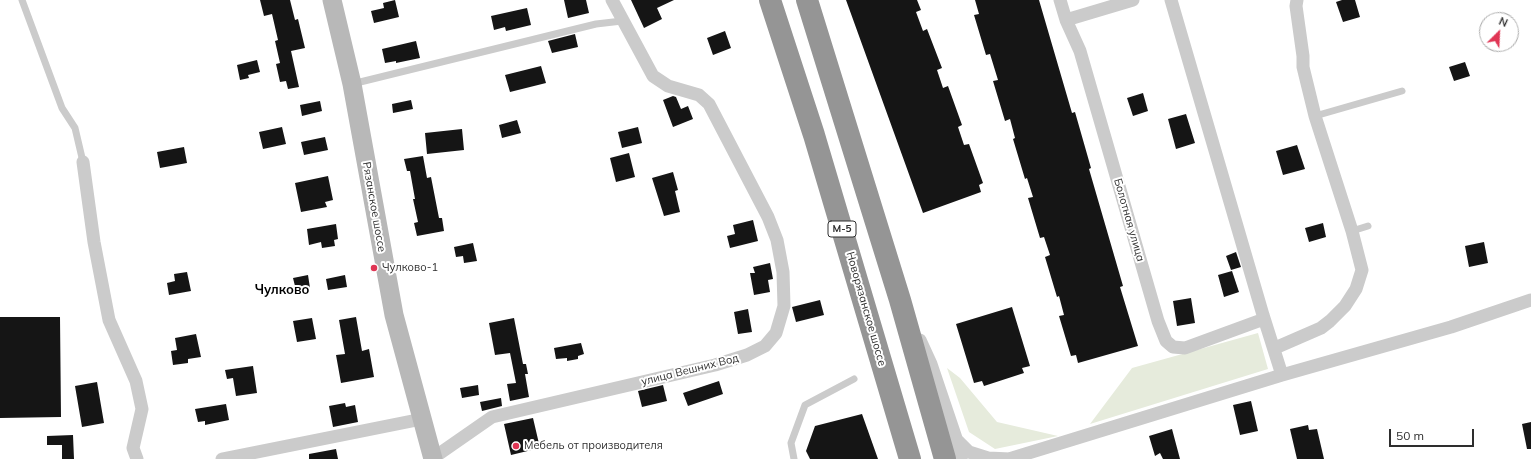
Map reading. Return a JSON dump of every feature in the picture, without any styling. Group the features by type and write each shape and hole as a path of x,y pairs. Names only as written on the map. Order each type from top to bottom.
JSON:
{"highway":[{"name":"Новорязанское шоссе","path":"770,0 814,135 910,459"},
{"path":"808,0 900,300 945,459"}],"main road":[{"name":"Рязанское шоссе","path":"332,0 352,84 394,315 433,459"}],"street":[{"name":"улица Вешних Вод","path":"433,459 492,417 715,365 747,355 765,346 776,333 784,306 783,272 777,240 768,217 709,104 699,95 668,86 654,76 622,21 612,0"},
{"name":"Болотная улица","path":"1060,0 1066,20 1080,51 1158,321 1166,341 1173,347 1185,348 1264,319"},
{"path":"1066,20 1133,0"},
{"path":"1171,0 1264,319 1275,348 1282,374"},
{"path":"1275,348 1321,328 1345,306 1356,289 1362,270 1352,231 1314,116 1303,67 1303,56 1296,6 1297,0"},
{"path":"83,162 94,242 109,320 136,381 142,409 133,448 137,459"},
{"path":"900,300 931,364 956,438 961,459"},
{"path":"956,438 970,452 988,458 1009,459 1282,374 1451,327 1531,300"},
{"path":"222,459 422,419"}],"lane":[{"path":"22,0 62,108 75,128 83,162"},
{"path":"352,84 596,24 622,21"},
{"path":"1314,116 1402,91"},
{"path":"1352,231 1368,226"},
{"path":"794,459 791,443 805,405 854,379"}],"shaded area":[{"path":"1258,333 1268,369 1090,424 1132,368"},
{"path":"947,368 960,378 997,422 1058,436 995,449 969,432"}],"building":[{"path":"260,0 290,0 295,20 298,19 305,48 291,51 299,87 288,89 286,81 280,82 276,64 280,63 275,41 278,40 272,14 264,16"},
{"path":"395,0 399,17 374,23 371,11 384,8 383,3"},
{"path":"564,0 586,0 589,13 568,18"},
{"path":"631,0 674,0 657,8 662,19 644,28"},
{"path":"846,0 917,0 921,10 916,12 923,31 927,29 942,68 937,70 943,88 948,86 962,125 958,127 964,145 969,144 983,183 979,185 981,192 923,213"},
{"path":"975,0 1039,0 1072,113 1075,112 1091,168 1089,169 1123,286 1120,287 1138,346 1078,363 1076,355 1071,356 1059,316 1064,315 1045,257 1050,255 1044,237 1040,238 1028,198 1033,197 1027,178 1025,179 1013,139 1015,138 1010,119 1005,121 993,81 998,80 990,54 986,55 974,15 979,14"},
{"path":"1342,0 1355,0 1360,17 1343,22 1336,2"},
{"path":"527,8 531,25 506,31 505,27 494,30 491,16"},
{"path":"725,31 731,48 713,55 707,38"},
{"path":"575,34 578,47 552,53 548,41"},
{"path":"416,41 420,58 396,63 396,61 385,63 382,49"},
{"path":"257,60 260,72 248,75 249,78 240,80 237,65"},
{"path":"1465,62 1470,76 1454,81 1449,67"},
{"path":"541,66 546,83 510,92 505,75"},
{"path":"1143,93 1148,111 1133,116 1127,98"},
{"path":"673,96 676,97 681,109 688,106 693,119 673,127 663,100"},
{"path":"411,100 413,109 393,113 392,104"},
{"path":"320,101 322,111 302,116 300,105"},
{"path":"1186,114 1195,143 1176,149 1168,119"},
{"path":"517,120 521,133 502,138 499,125"},
{"path":"282,127 286,144 263,149 259,132"},
{"path":"638,127 642,143 622,148 618,132"},
{"path":"462,129 464,150 427,154 425,133"},
{"path":"325,137 328,150 304,155 301,142"},
{"path":"1297,145 1305,169 1283,175 1276,151"},
{"path":"184,147 187,163 160,168 157,152"},
{"path":"629,153 635,177 616,182 610,158"},
{"path":"423,156 427,178 431,177 439,218 442,218 444,231 417,236 414,223 418,222 413,199 415,199 410,171 407,171 404,159"},
{"path":"673,172 678,190 675,191 680,212 664,216 652,178"},
{"path":"328,176 333,200 325,202 327,207 301,212 295,183"},
{"path":"753,220 758,241 730,248 727,236 735,234 733,225"},
{"path":"1323,223 1326,237 1309,242 1305,228"},
{"path":"336,224 338,239 334,240 335,246 322,248 321,242 309,245 307,229"},
{"path":"1484,242 1488,263 1469,267 1465,246"},
{"path":"473,243 477,261 464,263 463,256 456,257 454,247"},
{"path":"1236,252 1241,267 1231,270 1226,256"},
{"path":"770,263 773,279 768,280 770,292 754,295 750,273 755,273 753,267"},
{"path":"1232,271 1239,292 1224,297 1218,275"},
{"path":"187,272 191,291 169,295 167,283 175,281 174,274"},
{"path":"308,275 310,288 296,290 293,278"},
{"path":"345,275 347,287 328,290 326,279"},
{"path":"1191,298 1195,323 1177,326 1173,301"},
{"path":"820,300 824,315 796,322 792,307"},
{"path":"1012,307 1030,366 1022,368 1024,373 984,386 982,381 974,383 956,324"},
{"path":"748,309 752,332 738,334 734,312"},
{"path":"0,317 60,317 61,417 0,418"},
{"path":"356,317 362,351 369,349 374,377 341,383 336,355 345,354 339,320"},
{"path":"312,318 316,339 297,342 293,321"},
{"path":"514,318 523,364 526,364 528,374 525,374 529,397 510,401 507,384 516,383 510,353 495,355 489,323"},
{"path":"196,334 201,357 188,359 188,363 173,365 171,351 177,350 175,338"},
{"path":"581,343 584,354 578,356 578,359 567,361 567,358 556,359 554,348"},
{"path":"253,366 257,393 236,396 233,378 227,379 225,370"},
{"path":"719,381 723,394 688,406 683,393"},
{"path":"97,382 104,423 82,427 75,386"},
{"path":"478,385 479,395 462,398 460,388"},
{"path":"663,385 667,401 642,407 638,391"},
{"path":"501,398 502,406 482,411 480,402"},
{"path":"1251,401 1258,431 1240,435 1233,405"},
{"path":"345,403 346,407 355,405 358,422 333,427 329,406"},
{"path":"226,404 229,420 205,425 205,421 198,422 195,409"},
{"path":"862,414 878,459 810,459 806,451 815,426"},
{"path":"533,418 540,448 511,455 504,424"},
{"path":"1531,422 1531,449 1527,449 1522,424"},
{"path":"1308,425 1309,430 1317,429 1324,459 1297,459 1290,429"},
{"path":"1172,429 1180,459 1163,459 1160,453 1155,456 1149,436"},
{"path":"73,435 74,459 62,459 62,445 47,445 47,436"},
{"path":"336,449 338,459 309,459 309,454"}],"place":[{"name":"Чулково-1","path":"374,268"},
{"name":"Мебель от производителя","path":"516,446"}],"district":[{"name":"Чулково","path":"282,290"}]}
